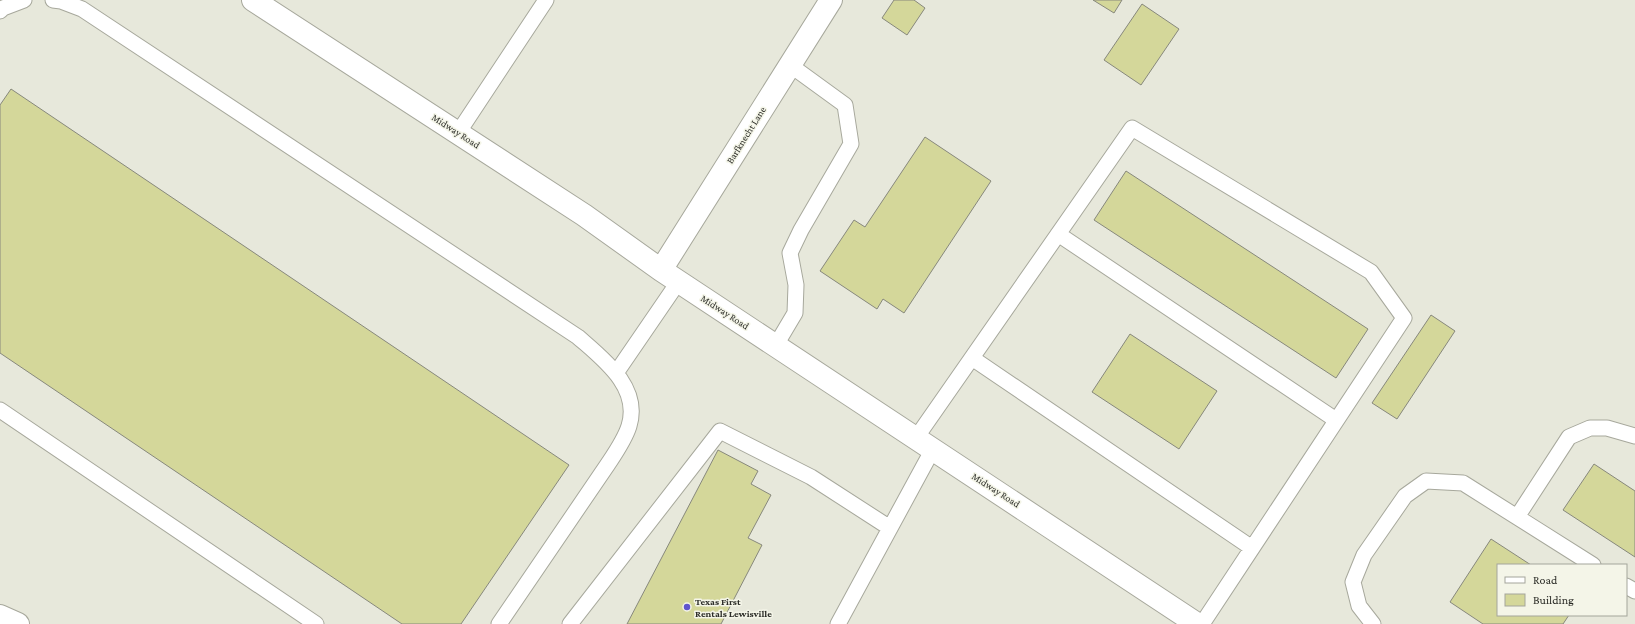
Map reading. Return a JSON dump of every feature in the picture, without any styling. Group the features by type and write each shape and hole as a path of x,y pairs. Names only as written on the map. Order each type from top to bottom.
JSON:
{"street":[{"name":"Midway Road","path":"254,0 584,215 661,270 1197,624"},
{"name":"Barfknecht Lane","path":"661,270 831,0"},
{"path":"0,616 18,624"}],"lane":[{"path":"0,11 3,8 24,0"},
{"path":"53,0 62,1 82,9 578,337 606,361 622,380 629,397 631,414 629,426 608,464 499,624"},
{"path":"458,133 546,0"},
{"path":"776,345 795,313 796,285 790,253 801,230 851,144 845,105 790,65"},
{"path":"838,624 890,528 925,444 972,358 1132,128 1371,272 1404,318 1202,624"},
{"path":"1058,234 1336,420"},
{"path":"616,373 679,281"},
{"path":"972,358 1252,548"},
{"path":"0,410 316,624"},
{"path":"1517,517 1569,437 1590,428 1606,428 1635,436"},
{"path":"570,624 720,431 810,477 890,528"},
{"path":"1372,624 1359,606 1353,582 1364,555 1405,496 1426,481 1463,483 1591,564"}],"building":[{"path":"894,0 914,0 925,8 907,35 882,18"},
{"path":"1093,0 1122,0 1114,13"},
{"path":"1142,4 1179,29 1141,85 1104,60"},
{"path":"11,89 569,465 461,624 402,624 0,353 0,105"},
{"path":"925,137 991,181 904,313 883,299 877,309 820,271 854,220 865,227"},
{"path":"1126,171 1368,329 1336,378 1094,220"},
{"path":"1431,315 1455,331 1397,419 1372,403"},
{"path":"1130,334 1217,391 1179,449 1092,392"},
{"path":"718,450 758,471 751,484 771,495 748,538 762,545 721,624 627,624"},
{"path":"1594,464 1635,491 1635,557 1563,510"},
{"path":"1491,539 1529,564 1497,564 1497,616 1568,616 1563,624 1483,624 1450,602"}],"place":[{"name":"Texas First Rentals Lewisville","path":"687,607"}]}
